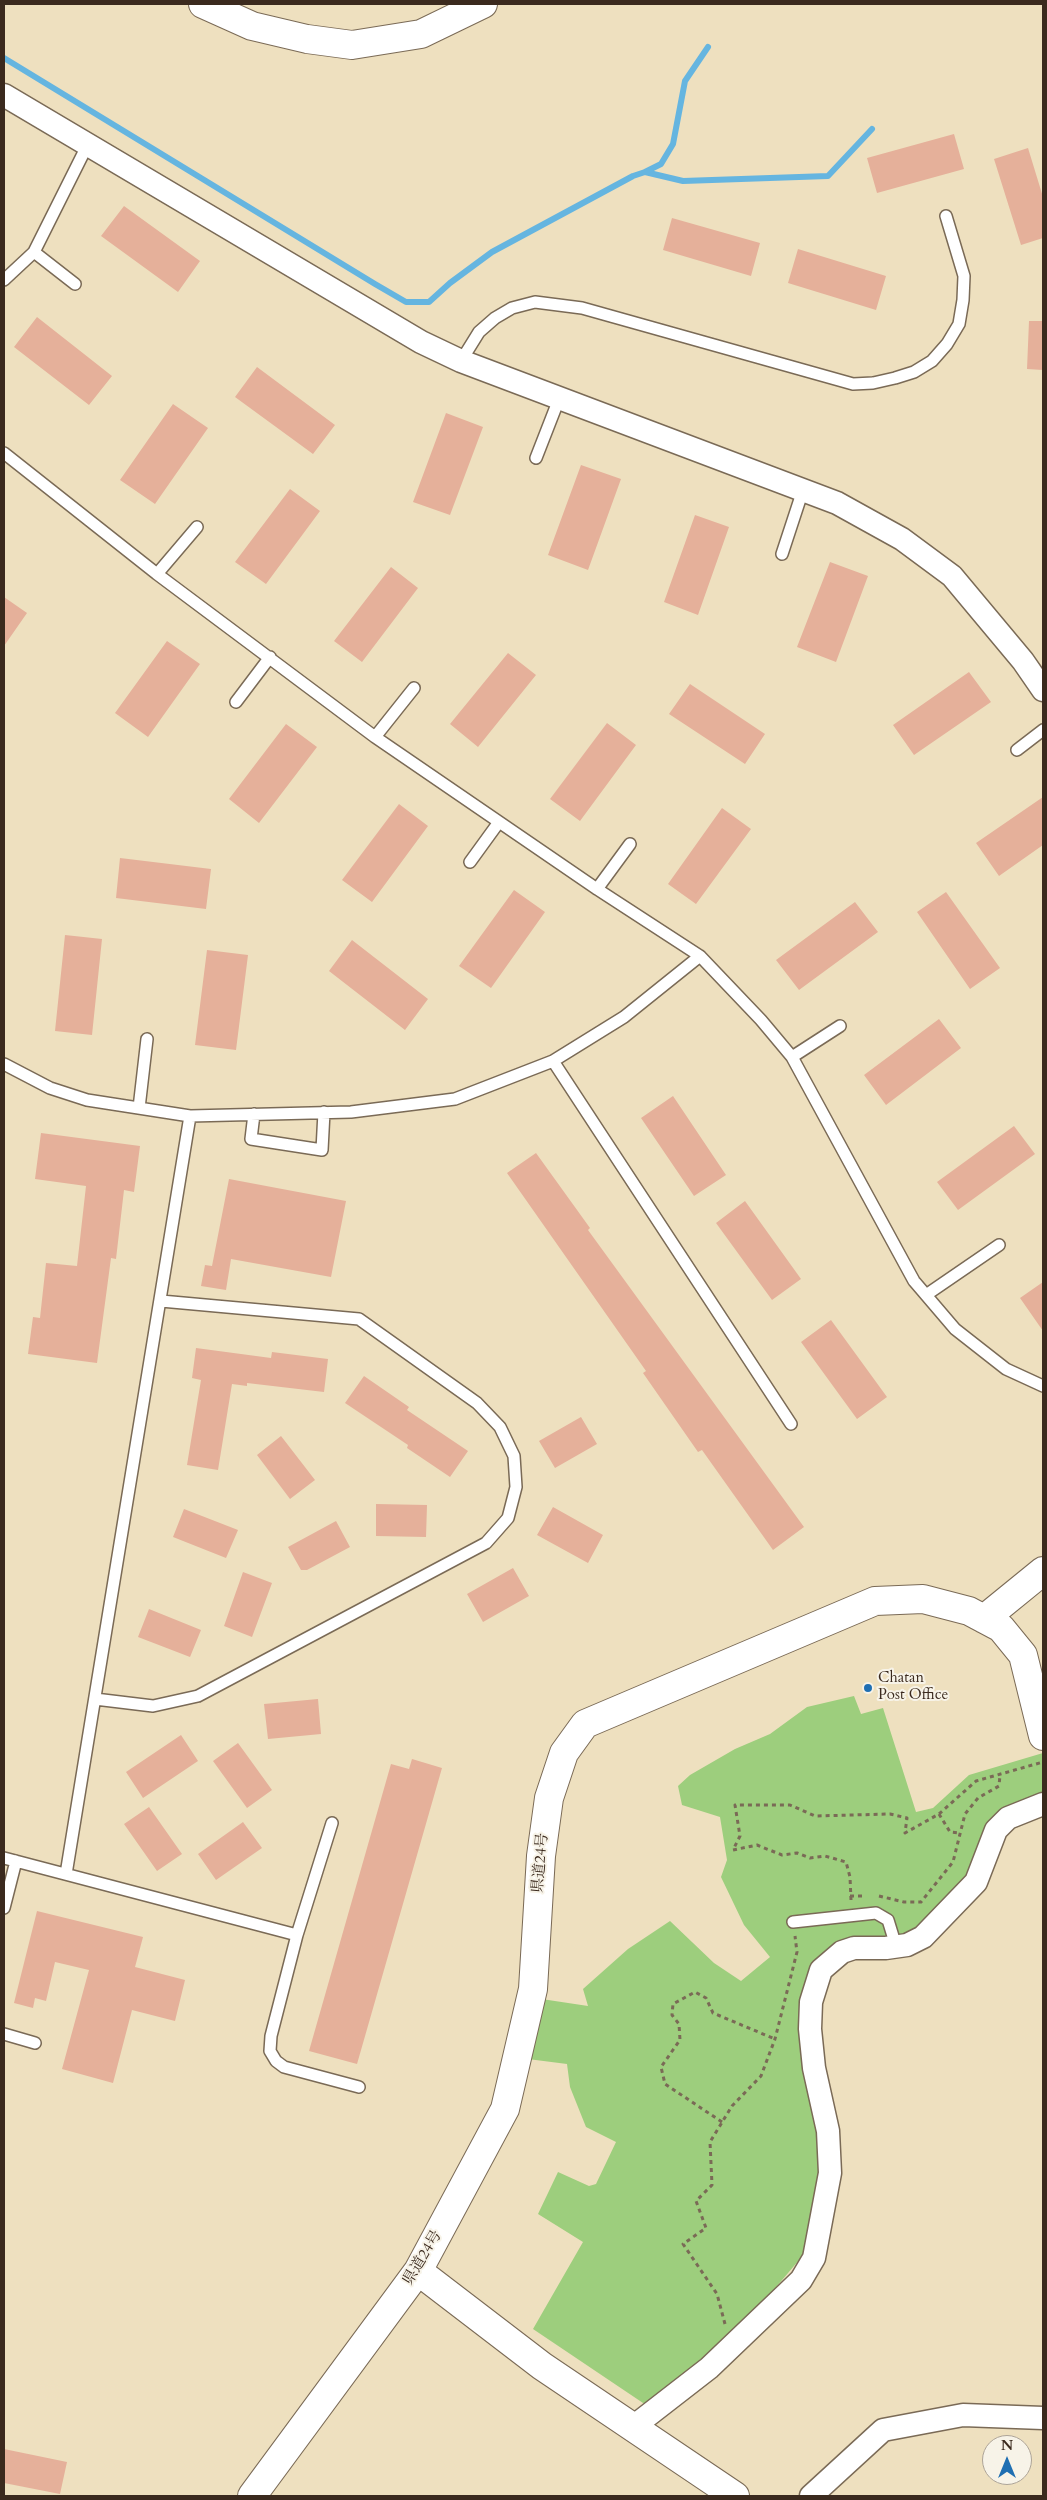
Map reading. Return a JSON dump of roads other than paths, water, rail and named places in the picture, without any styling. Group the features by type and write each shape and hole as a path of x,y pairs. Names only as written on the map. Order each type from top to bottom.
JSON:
{"main road":[{"path":"203,4 252,26 307,39 352,46 421,34 483,4"},
{"path":"984,1619 1043,1571"},
{"name":"県道24号","path":"252,2496 418,2272 505,2109 533,1990 540,1856 549,1798 564,1753 585,1724 874,1601 923,1599 969,1611 1001,1628 1023,1655 1043,1736"},
{"path":"418,2272 542,2366 735,2496"}],"street":[{"path":"4,95 421,342 461,361 837,503 902,539 952,576 1023,661 1043,690"},
{"path":"632,2427 709,2368 801,2280 815,2250 830,2173 828,2131 814,2068 810,2029 811,2002 821,1970 842,1952 854,1948 907,1945 923,1937 976,1882 996,1830 1008,1818 1043,1804"},
{"path":"812,2496 883,2430 963,2415 1043,2418"}],"lane":[{"path":"4,280 34,252 88,144"},
{"path":"461,361 479,332 495,318 512,308 535,302 582,308 853,384 873,383 895,378 914,372 932,361 947,344 958,324 963,300 964,276 946,216"},
{"path":"34,252 76,284"},
{"path":"536,458 560,399"},
{"path":"4,453 157,574 375,737 597,889 700,956 761,1020 792,1057 914,1281 955,1329 1006,1369 1043,1386"},
{"path":"782,554 803,490"},
{"path":"157,574 197,527"},
{"path":"236,702 270,657"},
{"path":"375,737 414,688"},
{"path":"1017,750 1043,730"},
{"path":"470,862 499,822"},
{"path":"597,889 630,844"},
{"path":"4,1064 50,1088 87,1100 190,1116 351,1112 455,1099 553,1061 624,1017 700,956"},
{"path":"792,1057 840,1026"},
{"path":"139,1108 147,1039"},
{"path":"553,1061 791,1424"},
{"path":"254,1114 251,1139 322,1150 324,1112"},
{"path":"66,1874 190,1116"},
{"path":"926,1294 999,1245"},
{"path":"95,1699 153,1706 198,1696 486,1544 508,1518 516,1487 514,1456 500,1427 477,1403 358,1319 161,1301"},
{"path":"332,1823 297,1935 271,2036 270,2051 276,2061 284,2067 358,2087"},
{"path":"4,1858 297,1935"},
{"path":"4,1908 16,1861"},
{"path":"794,1922 876,1913 888,1920 896,1946"},
{"path":"4,2034 35,2043"}],"waterway":[{"path":"645,172 661,164 673,144 685,81 708,47"},
{"path":"4,58 406,302 429,302 450,283 492,252 633,176 645,172 683,181 828,176 872,129"}],"place":[{"name":"Chatan Post Office","path":"868,1688"}]}
